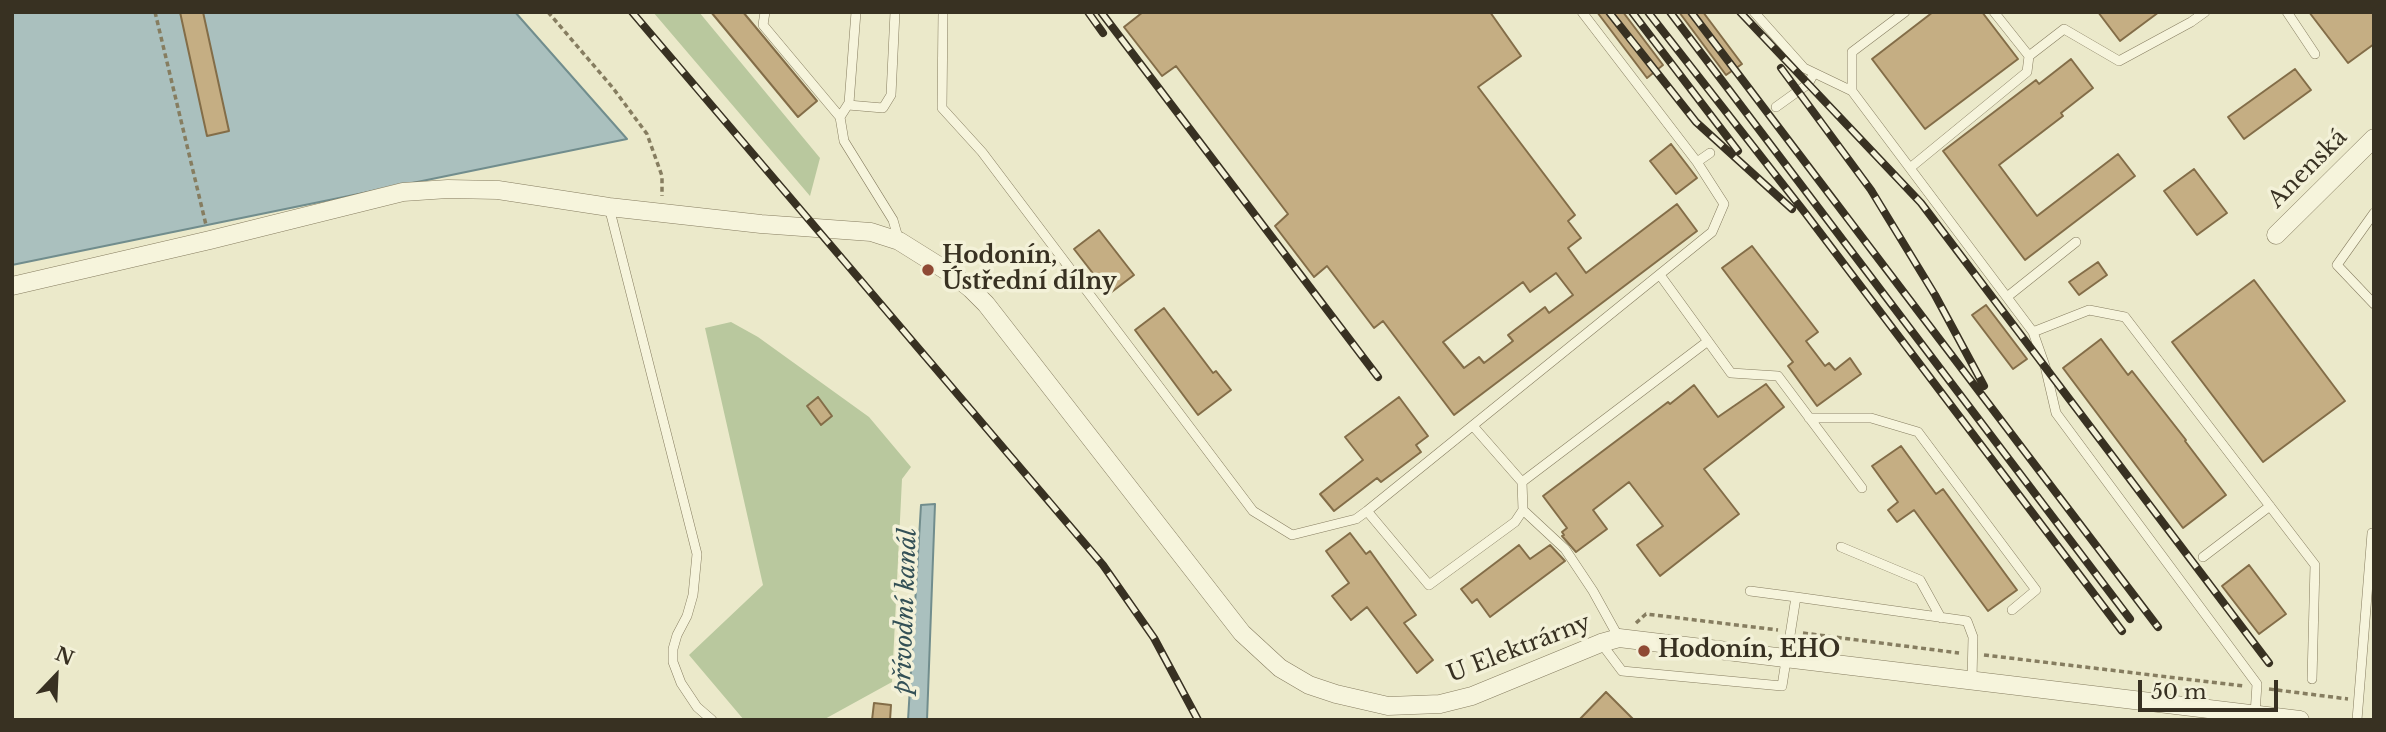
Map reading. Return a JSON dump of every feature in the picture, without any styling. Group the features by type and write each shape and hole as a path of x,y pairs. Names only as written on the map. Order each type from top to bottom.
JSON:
{"street":[{"name":"Anenská","path":"2276,235 2374,138"},
{"name":"U Elektrárny","path":"12,286 403,192 448,188 498,190 609,207 761,224 871,232 899,241 955,276 986,304 1242,633 1280,668 1309,685 1388,706 1403,713 1472,696 1610,641 1972,680 2300,720"}],"lane":[{"path":"765,12 763,25 840,117 844,141 893,219 899,241"},
{"path":"840,117 848,105 856,12"},
{"path":"848,105 883,108 891,95 895,12"},
{"path":"943,12 942,108 982,152 1253,511 1293,536 1356,519 1712,232 1724,204 1697,162 1582,12"},
{"path":"1754,12 1804,68 1853,90 2033,332 2045,366 2056,414 2257,684 2255,714"},
{"path":"1853,90 1852,52 1905,12"},
{"path":"1994,12 2029,56"},
{"path":"1910,168 2027,72 2029,56 2064,29 2119,61 2205,12"},
{"path":"2287,12 2315,54"},
{"path":"1776,107 1808,84 1814,73"},
{"path":"1697,162 1710,153"},
{"path":"609,207 697,554 693,595 687,616 677,635 673,662 681,683 697,707 712,720"},
{"path":"2374,213 2337,265 2374,304"},
{"path":"2007,297 2076,242"},
{"path":"1660,275 1731,373 1778,376 1863,488"},
{"path":"2033,332 2089,310 2125,317 2315,565 2312,678"},
{"path":"1522,482 1709,341"},
{"path":"1809,418 1871,418 1918,432 2036,590 2012,610"},
{"path":"1367,511 1429,585 1516,522 1523,510 1522,482 1473,426"},
{"path":"2203,557 2270,506"},
{"path":"1523,510 1565,549 1593,591 1622,671 1782,686 1796,597"},
{"path":"2357,720 2372,533"},
{"path":"1842,547 1920,580 1941,618"},
{"path":"1750,591 1967,621 1973,637 1972,680"}],"path":[{"path":"155,12 210,240"},
{"path":"548,12 613,88 646,134 662,176 662,212"},
{"path":"1610,641 1646,614 2358,701"}],"green space":[{"path":"653,12 699,12 820,158 810,196"},
{"path":"731,322 758,337 869,417 911,467 902,479 892,682 823,720 744,720 689,655 763,585 705,328"}],"water":[{"path":"12,12 515,12 627,139 12,265"},
{"path":"935,504 927,720 908,720 921,505"}],"building":[{"path":"180,12 203,12 229,131 207,136"},
{"path":"711,12 743,12 817,101 798,117"},
{"path":"1143,12 1490,12 1521,56 1478,87 1575,215 1568,221 1581,238 1568,248 1586,273 1677,204 1697,231 1454,415 1383,321 1374,328 1327,266 1314,277 1275,226 1288,214 1176,66 1162,76 1124,27","holes":["1556,273 1573,295 1549,313 1545,307 1508,335 1513,341 1484,363 1479,357 1464,368 1443,342 1523,282 1530,292"]},
{"path":"1597,12 1623,12 1663,65 1647,78"},
{"path":"1679,12 1703,12 1742,64 1726,75"},
{"path":"1933,12 1982,12 2018,59 1925,129 1872,59"},
{"path":"2098,12 2159,12 2120,41"},
{"path":"2309,12 2374,12 2374,44 2348,63"},
{"path":"2071,59 2093,88 2061,113 2063,116 1999,165 2037,216 2118,154 2135,176 2025,260 1943,151 2036,80 2039,84"},
{"path":"2295,69 2311,90 2244,139 2228,117"},
{"path":"1671,144 1697,178 1676,194 1650,161"},
{"path":"2194,169 2227,213 2197,235 2164,191"},
{"path":"1099,230 1134,275 1109,294 1074,249"},
{"path":"1752,246 1818,332 1806,341 1825,366 1829,363 1835,370 1850,358 1861,374 1817,406 1788,366 1793,362 1722,268"},
{"path":"2098,262 2107,275 2079,295 2069,282"},
{"path":"2254,280 2345,401 2263,462 2172,342"},
{"path":"1986,305 2027,359 2013,369 1972,315"},
{"path":"1164,308 1213,373 1216,371 1231,390 1198,415 1135,330"},
{"path":"2101,339 2128,375 2132,371 2226,495 2183,528 2063,368"},
{"path":"1766,384 1784,407 1704,469 1739,514 1660,576 1637,545 1663,526 1629,482 1593,510 1607,529 1576,552 1562,536 1562,532 1567,528 1543,496 1668,402 1670,404 1694,385 1718,417"},
{"path":"818,397 832,416 821,425 807,406"},
{"path":"1399,397 1428,436 1416,445 1421,452 1381,482 1377,478 1334,511 1320,494 1363,460 1345,437"},
{"path":"1901,446 1936,494 1943,489 2017,590 1988,611 1914,510 1897,522 1888,510 1898,502 1872,466"},
{"path":"1350,533 1366,554 1370,551 1416,615 1404,623 1433,660 1417,673 1367,607 1351,620 1332,596 1349,583 1326,551"},
{"path":"1519,545 1530,559 1550,545 1565,561 1490,617 1477,599 1472,603 1461,589"},
{"path":"2249,565 2286,614 2259,634 2222,586"},
{"path":"1606,692 1634,720 1579,720"},
{"path":"874,703 891,705 890,720 872,720"}],"railway":[{"path":"632,12 1103,565 1154,638 1198,720"},
{"path":"1088,12 1103,33"},
{"path":"1101,12 1378,377"},
{"path":"1609,12 1696,122 1792,209"},
{"path":"1632,12 1738,151"},
{"path":"1648,12 1806,214 2122,631"},
{"path":"1670,12 2130,619"},
{"path":"1691,12 2158,627"},
{"path":"1740,12 1921,203 2269,663"},
{"path":"1781,68 1871,190 1935,295 1984,386"}],"place":[{"name":"Hodonín, Ústřední dílny","path":"928,270"},
{"name":"Hodonín, EHO","path":"1644,651"}],"water label":[{"name":"přívodní kanál","path":"906,611"}]}
